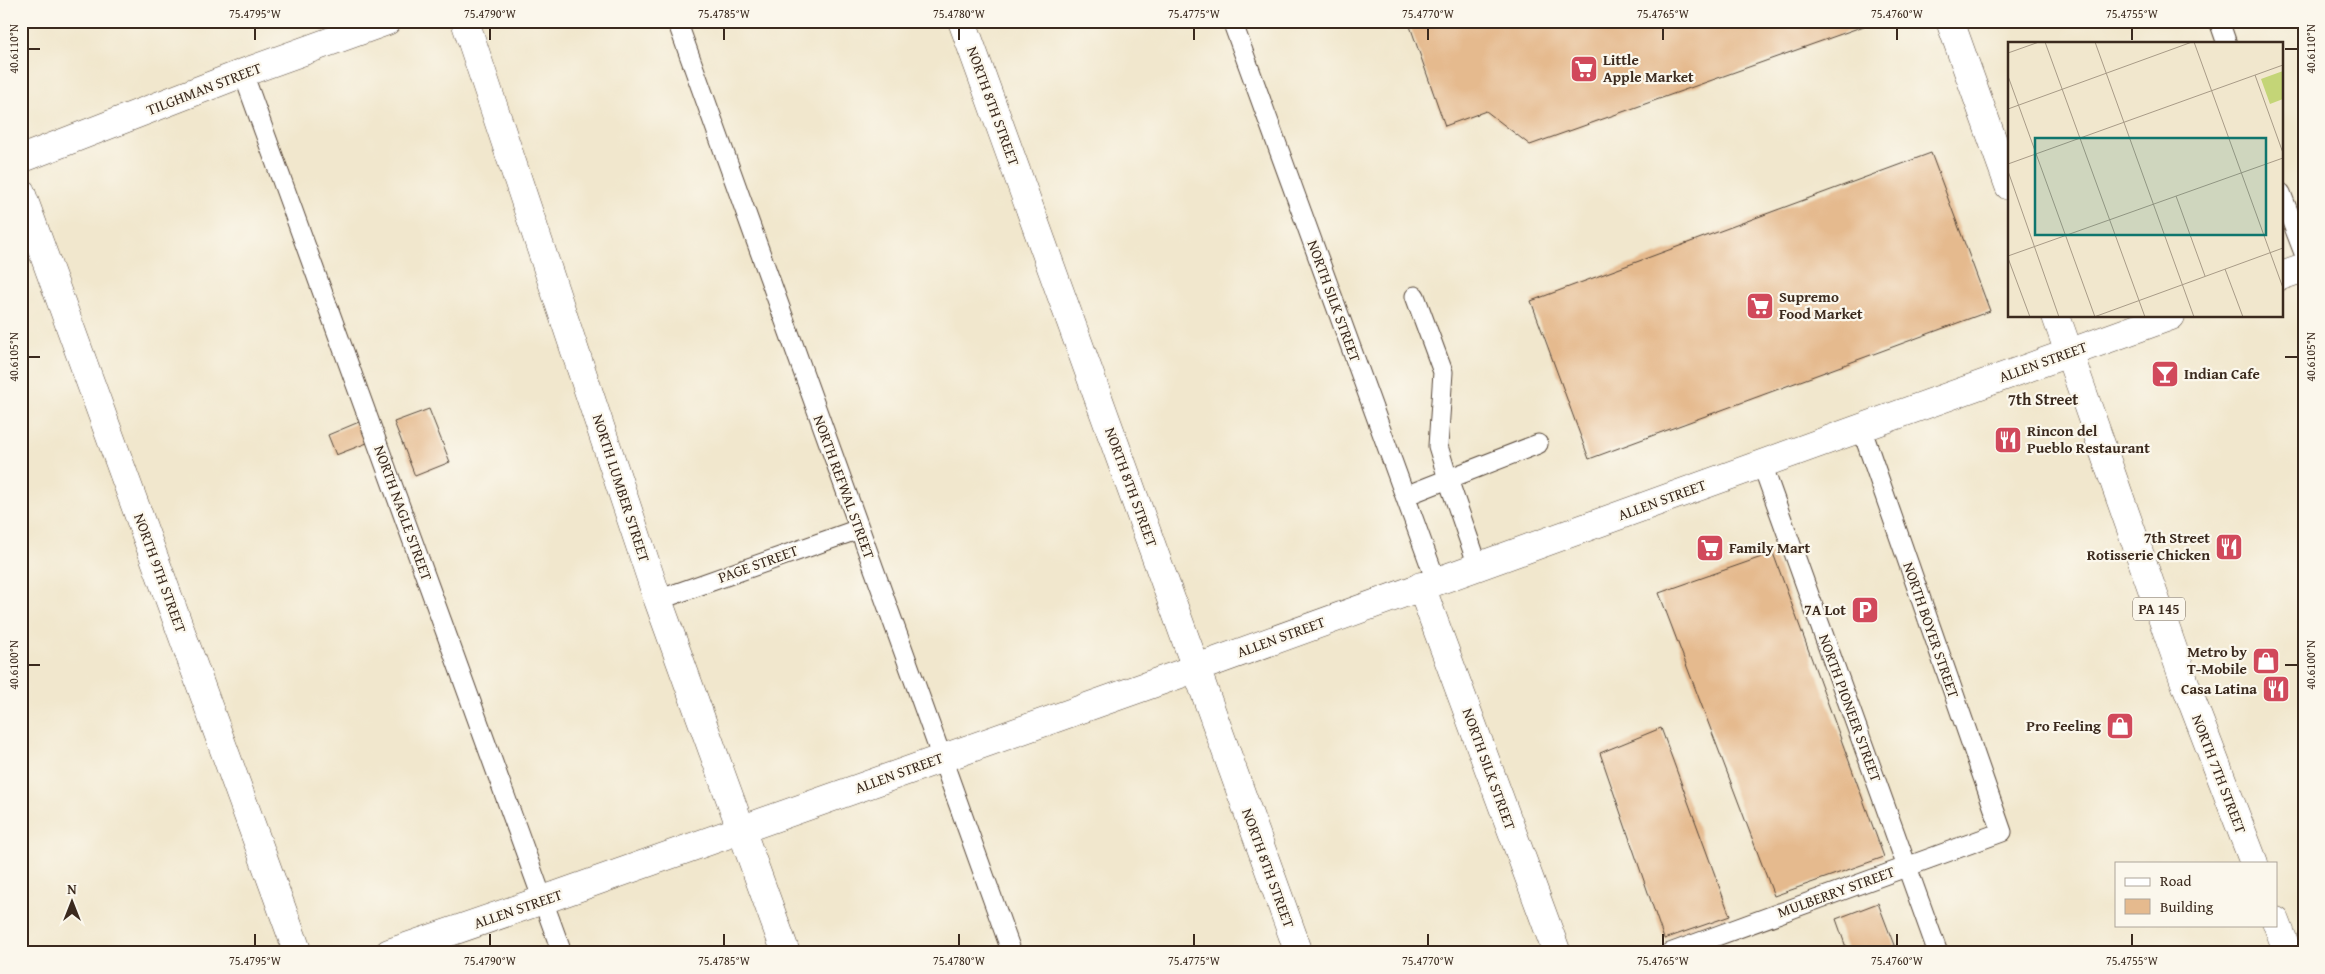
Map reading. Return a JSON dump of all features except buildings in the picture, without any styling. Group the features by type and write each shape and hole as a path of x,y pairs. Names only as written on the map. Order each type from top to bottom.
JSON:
{"street":[{"name":"TILGHMAN STREET","path":"21,159 243,73 387,21"},
{"name":"NORTH LUMBER STREET","path":"465,21 658,600 786,953"},
{"name":"NORTH 8TH STREET","path":"962,21 1299,953"},
{"path":"1950,21 2008,183"},
{"name":"NORTH 9TH STREET","path":"21,192 298,953"},
{"path":"2282,276 2304,268"},
{"name":"NORTH 7TH STREET","path":"2057,318 2186,686 2254,862"},
{"name":"ALLEN STREET","path":"389,953 1197,668 2166,318"},
{"name":"NORTH SILK STREET","path":"1428,583 1557,953"},
{"path":"2278,926 2288,953"}],"lane":[{"name":"NORTH REFWAL STREET","path":"677,21 1012,953"},
{"name":"NORTH SILK STREET","path":"1232,21 1405,496 1428,583"},
{"path":"2219,21 2226,42"},
{"name":"NORTH NAGLE STREET","path":"243,73 562,953"},
{"path":"2282,196 2304,253"},
{"path":"1415,296 1443,372 1438,446 1478,566"},
{"name":"NORTH BOYER STREET","path":"1862,427 2002,832"},
{"path":"1405,496 1538,444"},
{"name":"NORTH PIONEER STREET","path":"1762,464 1938,953"},
{"name":"PAGE STREET","path":"658,600 859,529"},
{"name":"MULBERRY STREET","path":"1670,953 2002,832"}],"place":[{"name":"Little Apple Market","path":"1584,69"},
{"name":"Supremo Food Market","path":"1760,306"},
{"name":"Indian Cafe","path":"2165,374"},
{"name":"Rincon del Pueblo Restaurant","path":"2008,440"},
{"name":"7th Street Rotisserie Chicken","path":"2229,547"},
{"name":"Family Mart","path":"1710,548"},
{"name":"7A Lot","path":"1865,610"},
{"name":"Metro by T-Mobile","path":"2266,661"},
{"name":"Casa Latina","path":"2276,689"},
{"name":"Pro Feeling","path":"2120,726"}],"district":[{"name":"7th Street","path":"2043,399"}]}
